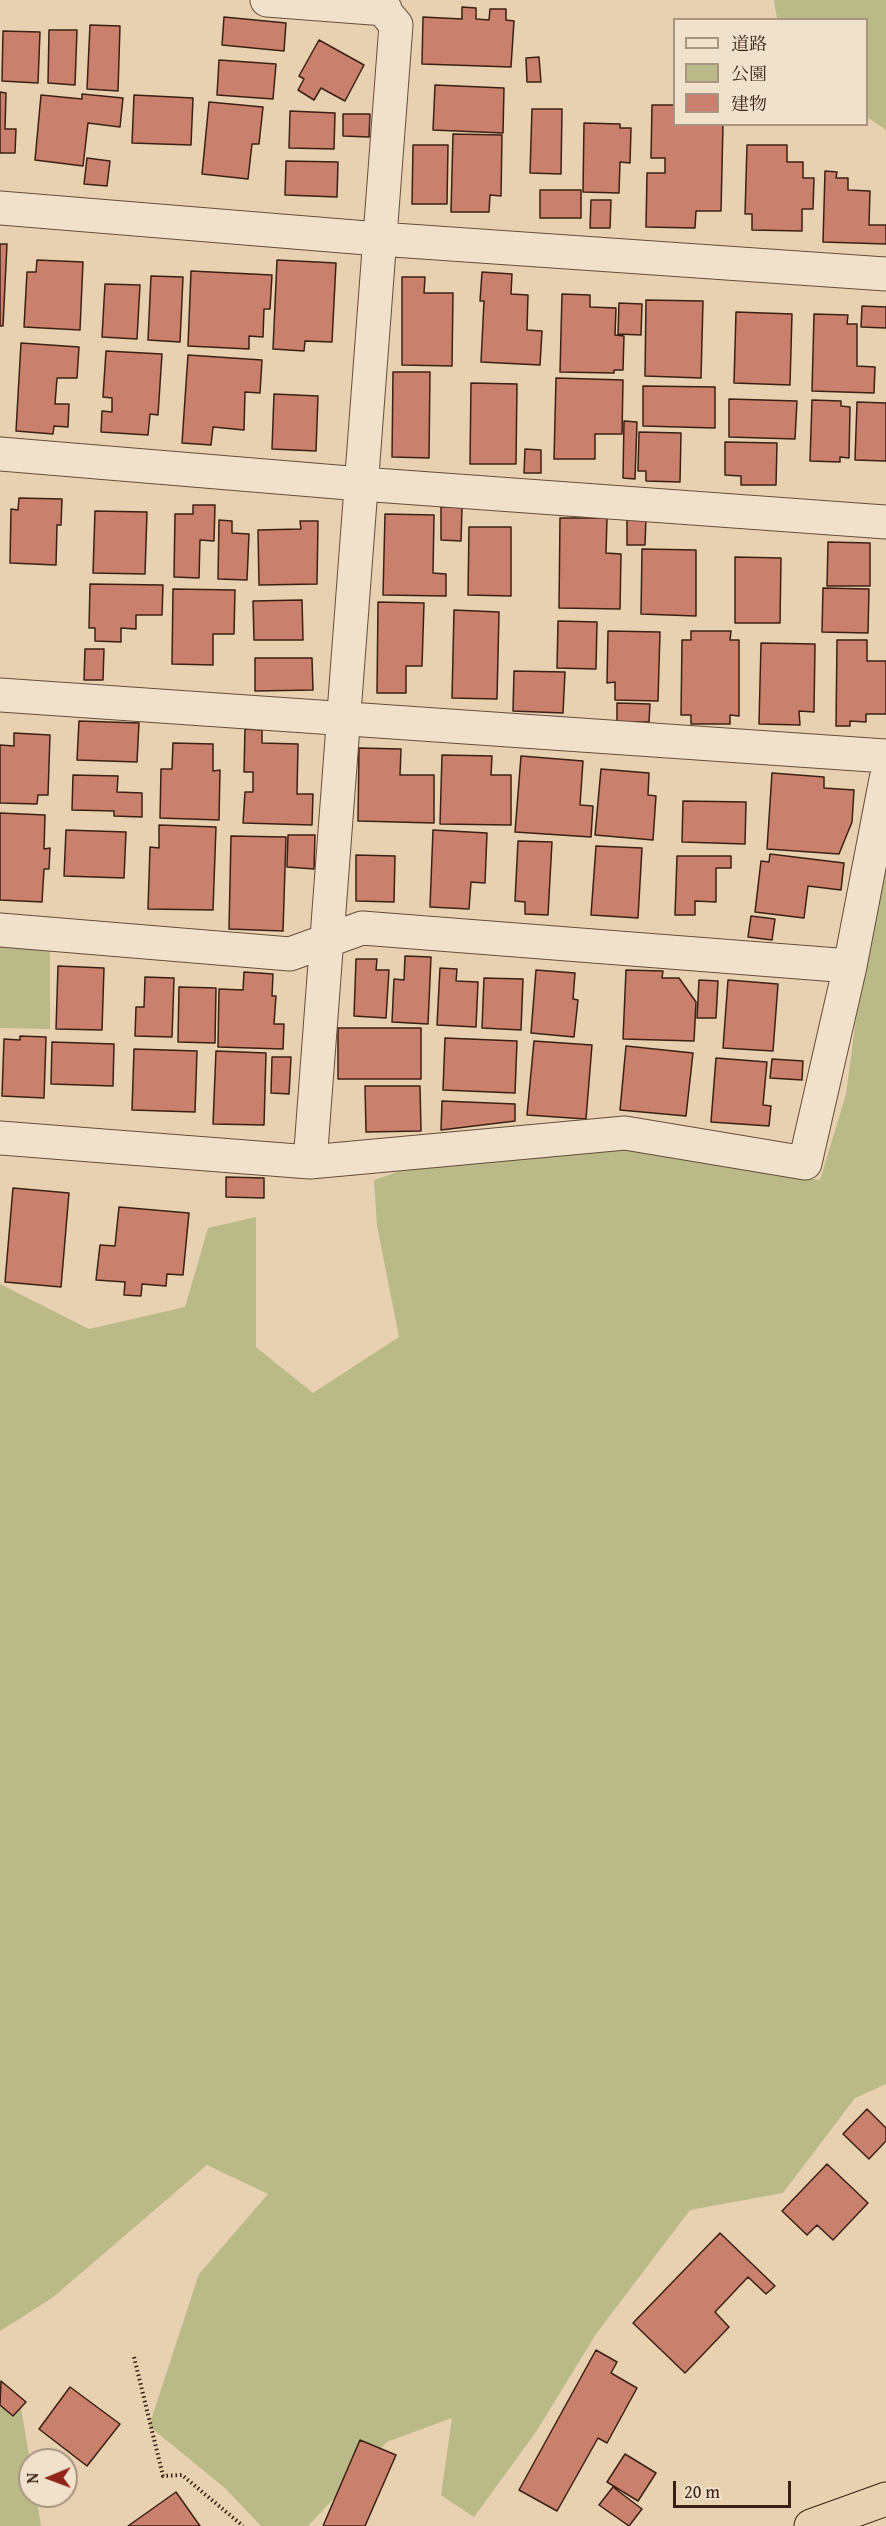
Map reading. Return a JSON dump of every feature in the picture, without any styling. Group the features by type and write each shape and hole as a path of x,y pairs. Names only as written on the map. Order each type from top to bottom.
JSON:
{"highway":[{"path":"811,2526 886,2499"}],"street":[{"path":"267,0 380,5 396,25 310,1162"},
{"path":"0,208 379,239 886,274"},
{"path":"0,454 361,484 886,522"},
{"path":"0,695 886,756"},
{"path":"0,1138 310,1162 626,1133 805,1163 850,966 886,779"},
{"path":"0,930 290,954 362,928 850,966"}],"path":[{"path":"134,2357 163,2476 182,2475 243,2526"}],"green space":[{"path":"774,0 886,0 886,130 868,118 868,18 777,18"},
{"path":"886,853 886,2084 855,2098 783,2193 690,2210 596,2334 536,2432 474,2517 441,2495 452,2418 387,2442 308,2526 261,2526 225,2488 149,2426 199,2274 268,2194 207,2165 52,2298 0,2331 0,1284 89,1329 185,1307 208,1228 256,1217 256,1347 313,1393 399,1337 377,1226 374,1180 403,1170 630,1148 820,1180 846,1094 868,928"},
{"path":"0,946 50,947 50,1029 0,1028"},
{"path":"0,2380 21,2408 28,2448 18,2448 18,2508 38,2508 41,2526 0,2526"}],"building":[{"path":"462,7 476,8 476,19 489,20 490,9 506,9 506,20 514,21 511,67 422,64 423,17 462,19"},
{"path":"224,17 286,23 284,51 222,45"},
{"path":"90,25 120,26 118,91 87,89"},
{"path":"49,30 77,30 75,85 48,83"},
{"path":"3,31 40,32 38,83 2,81"},
{"path":"319,40 364,65 345,101 321,88 314,100 298,90 304,79 299,76"},
{"path":"539,57 541,82 527,82 526,58"},
{"path":"219,60 276,64 273,99 217,95"},
{"path":"435,85 504,88 503,133 433,130"},
{"path":"0,92 6,93 5,129 16,129 15,153 0,153"},
{"path":"82,94 123,98 120,127 88,123 83,166 35,160 41,95 82,99"},
{"path":"134,95 193,98 191,145 132,143"},
{"path":"209,102 263,107 259,144 252,144 248,179 202,174"},
{"path":"652,105 673,105 673,126 723,126 721,211 696,211 695,228 646,227 647,173 665,173 665,158 651,158"},
{"path":"532,109 562,109 561,174 530,173"},
{"path":"290,111 335,113 334,149 289,148"},
{"path":"343,114 370,114 369,137 343,136"},
{"path":"584,123 620,124 620,128 631,128 630,163 620,162 619,193 583,192"},
{"path":"453,134 502,135 501,196 490,195 489,212 451,212"},
{"path":"413,145 448,145 447,204 412,204"},
{"path":"747,145 787,145 787,162 803,162 803,178 814,178 813,209 802,209 802,231 752,230 752,214 745,214"},
{"path":"87,158 110,161 107,186 84,184"},
{"path":"286,161 338,162 337,197 285,195"},
{"path":"825,171 837,172 836,178 848,178 848,190 870,191 869,225 886,225 886,244 823,242"},
{"path":"540,190 581,190 581,218 540,218"},
{"path":"591,200 611,200 610,228 590,228"},
{"path":"0,244 7,244 3,326 0,326"},
{"path":"37,260 83,262 80,330 24,327 27,272 36,272"},
{"path":"277,260 336,263 332,342 305,341 304,351 273,349"},
{"path":"191,271 272,275 270,309 264,309 263,337 249,336 249,349 188,346"},
{"path":"482,272 512,274 511,294 528,295 527,330 542,331 540,365 481,362 484,301 480,301"},
{"path":"151,276 183,277 180,342 148,340"},
{"path":"402,277 425,277 424,293 453,293 452,366 402,365"},
{"path":"105,284 140,285 137,339 102,337"},
{"path":"562,294 590,295 590,307 616,308 615,335 624,336 623,370 614,370 614,373 560,372"},
{"path":"646,300 703,301 701,378 645,376"},
{"path":"619,303 642,304 641,335 618,334"},
{"path":"862,306 886,307 886,328 861,327"},
{"path":"736,312 792,314 790,385 734,383"},
{"path":"814,314 848,315 847,324 857,324 857,366 875,367 874,393 812,391"},
{"path":"21,343 79,347 77,378 57,378 55,404 69,404 68,427 54,426 53,434 16,431"},
{"path":"106,351 162,354 158,415 150,414 148,435 101,432 102,411 112,412 112,398 103,397"},
{"path":"188,355 262,360 260,393 245,392 244,430 213,427 211,445 182,443"},
{"path":"393,372 430,372 429,458 392,457"},
{"path":"556,378 623,380 622,434 595,434 595,459 554,459"},
{"path":"471,383 517,384 516,464 470,464"},
{"path":"643,386 715,387 715,428 643,426"},
{"path":"274,394 318,396 316,451 272,449"},
{"path":"729,399 797,401 795,439 729,437"},
{"path":"812,400 841,401 841,406 850,407 849,458 840,457 840,462 810,461"},
{"path":"857,402 886,403 886,461 855,460"},
{"path":"624,421 637,422 635,479 623,478"},
{"path":"639,432 681,433 680,482 646,481 646,471 638,471"},
{"path":"725,442 777,443 776,485 741,485 741,476 725,475"},
{"path":"525,449 541,450 541,473 524,473"},
{"path":"19,498 62,499 61,525 57,525 56,565 10,563 11,509 18,510"},
{"path":"193,505 215,505 214,541 200,540 199,578 174,577 175,514 193,514"},
{"path":"441,507 462,507 461,541 441,540"},
{"path":"95,511 147,512 145,574 93,573"},
{"path":"385,514 434,515 433,573 446,574 446,596 383,595"},
{"path":"627,517 646,517 645,545 627,545"},
{"path":"560,518 607,518 606,553 621,554 620,609 559,608"},
{"path":"219,520 232,521 232,533 249,534 247,580 218,579"},
{"path":"300,521 318,521 317,584 259,585 258,530 301,529"},
{"path":"469,527 511,527 511,596 468,595"},
{"path":"828,542 870,543 870,586 827,586"},
{"path":"642,549 696,550 696,616 641,614"},
{"path":"735,557 781,558 780,623 735,623"},
{"path":"90,584 163,585 162,615 136,615 136,629 121,628 121,642 95,641 95,628 89,628"},
{"path":"823,588 869,589 868,633 822,632"},
{"path":"173,589 235,590 234,634 213,634 213,665 172,664"},
{"path":"302,600 303,640 254,640 253,601"},
{"path":"378,602 424,603 422,666 406,666 406,693 377,693"},
{"path":"454,610 499,612 497,699 452,698"},
{"path":"558,621 597,622 596,669 557,668"},
{"path":"608,631 660,632 658,701 615,700 615,682 607,683"},
{"path":"691,631 731,631 730,640 739,640 739,716 730,715 730,724 691,724 691,715 681,715 682,640 691,640"},
{"path":"837,640 867,640 867,661 886,661 886,714 866,714 866,722 850,721 850,726 836,726"},
{"path":"761,643 815,644 814,712 799,711 800,725 759,724"},
{"path":"85,649 104,649 103,680 84,680"},
{"path":"255,658 312,658 313,690 255,691"},
{"path":"514,671 565,672 563,713 513,711"},
{"path":"617,703 650,704 649,722 617,722"},
{"path":"79,721 139,723 137,762 77,760"},
{"path":"245,729 262,730 262,743 298,744 297,794 313,794 312,825 243,823 245,792 253,792 253,772 244,772"},
{"path":"14,733 50,735 48,795 38,795 37,804 0,803 0,745 14,746"},
{"path":"173,743 213,744 213,771 220,770 219,820 160,818 161,769 172,769"},
{"path":"359,748 401,749 400,775 434,775 434,823 358,821"},
{"path":"442,755 492,756 491,775 511,775 511,825 440,824"},
{"path":"521,756 583,761 580,805 593,806 591,837 515,832"},
{"path":"601,769 649,773 648,795 656,796 653,840 595,835"},
{"path":"772,773 824,777 824,788 854,790 852,822 839,854 767,849"},
{"path":"73,775 118,776 117,792 142,793 142,817 114,816 114,811 72,810"},
{"path":"683,801 746,802 745,844 682,842"},
{"path":"0,813 45,815 44,849 50,848 49,869 44,869 42,902 0,900"},
{"path":"159,825 216,827 213,910 148,909 150,847 159,848"},
{"path":"66,830 126,832 124,878 64,876"},
{"path":"433,830 487,833 485,883 471,882 469,909 430,907"},
{"path":"288,835 315,835 314,869 287,867"},
{"path":"231,836 286,837 283,931 229,929"},
{"path":"518,841 552,842 548,915 525,914 525,902 515,901"},
{"path":"596,846 642,848 638,918 591,915"},
{"path":"770,854 844,863 841,890 808,886 804,918 755,912 761,861 769,862"},
{"path":"356,855 395,856 394,902 356,901"},
{"path":"677,856 731,856 731,868 716,868 716,902 695,901 695,915 675,915"},
{"path":"751,916 775,919 772,940 748,937"},
{"path":"405,956 431,957 428,1024 392,1022 394,979 404,980"},
{"path":"356,959 377,959 376,970 389,970 386,1018 354,1016"},
{"path":"58,966 104,968 102,1030 56,1029"},
{"path":"440,968 457,969 456,981 478,982 476,1027 437,1025"},
{"path":"536,970 575,973 573,999 578,1000 574,1037 531,1033"},
{"path":"626,970 663,971 662,978 679,978 696,1002 694,1041 623,1039"},
{"path":"244,972 273,974 272,996 276,996 274,1024 284,1024 283,1049 218,1047 219,989 243,990"},
{"path":"145,977 174,978 172,1037 135,1036 136,1007 144,1007"},
{"path":"484,978 523,979 521,1030 482,1028"},
{"path":"699,980 718,981 716,1018 697,1018"},
{"path":"728,980 778,984 773,1051 723,1048"},
{"path":"179,987 216,988 215,1043 178,1042"},
{"path":"338,1028 421,1028 421,1079 338,1079"},
{"path":"20,1036 46,1037 44,1098 2,1096 4,1039 20,1040"},
{"path":"445,1038 517,1041 515,1093 443,1090"},
{"path":"534,1041 592,1045 586,1119 527,1115"},
{"path":"52,1042 114,1044 113,1086 51,1084"},
{"path":"626,1046 693,1053 686,1116 620,1110"},
{"path":"134,1049 197,1051 195,1112 132,1110"},
{"path":"216,1051 266,1053 264,1125 213,1124"},
{"path":"272,1057 291,1057 289,1094 271,1093"},
{"path":"716,1058 767,1062 763,1105 771,1106 769,1126 711,1122"},
{"path":"772,1059 803,1061 802,1080 770,1078"},
{"path":"365,1086 420,1086 421,1131 366,1132"},
{"path":"442,1101 515,1104 515,1121 441,1130"},
{"path":"226,1177 264,1178 264,1198 226,1197"},
{"path":"13,1188 69,1193 61,1287 5,1282"},
{"path":"119,1207 189,1213 183,1275 167,1274 166,1286 142,1284 141,1296 124,1295 125,1282 96,1280 100,1245 115,1246"},
{"path":"867,2109 886,2128 886,2141 869,2159 843,2134"},
{"path":"827,2164 868,2203 833,2240 817,2225 807,2235 782,2211"},
{"path":"720,2233 775,2286 766,2294 748,2277 715,2312 729,2327 685,2373 633,2323"},
{"path":"596,2350 617,2362 611,2373 637,2388 607,2443 598,2438 557,2511 519,2490"},
{"path":"1,2381 26,2402 13,2416 0,2405"},
{"path":"70,2387 120,2424 87,2466 78,2459 78,2448 64,2448 39,2429"},
{"path":"360,2440 396,2455 365,2526 323,2526"},
{"path":"625,2454 656,2473 638,2501 607,2482"},
{"path":"613,2487 642,2509 629,2526 599,2505"},
{"path":"176,2492 200,2526 128,2526"}]}
